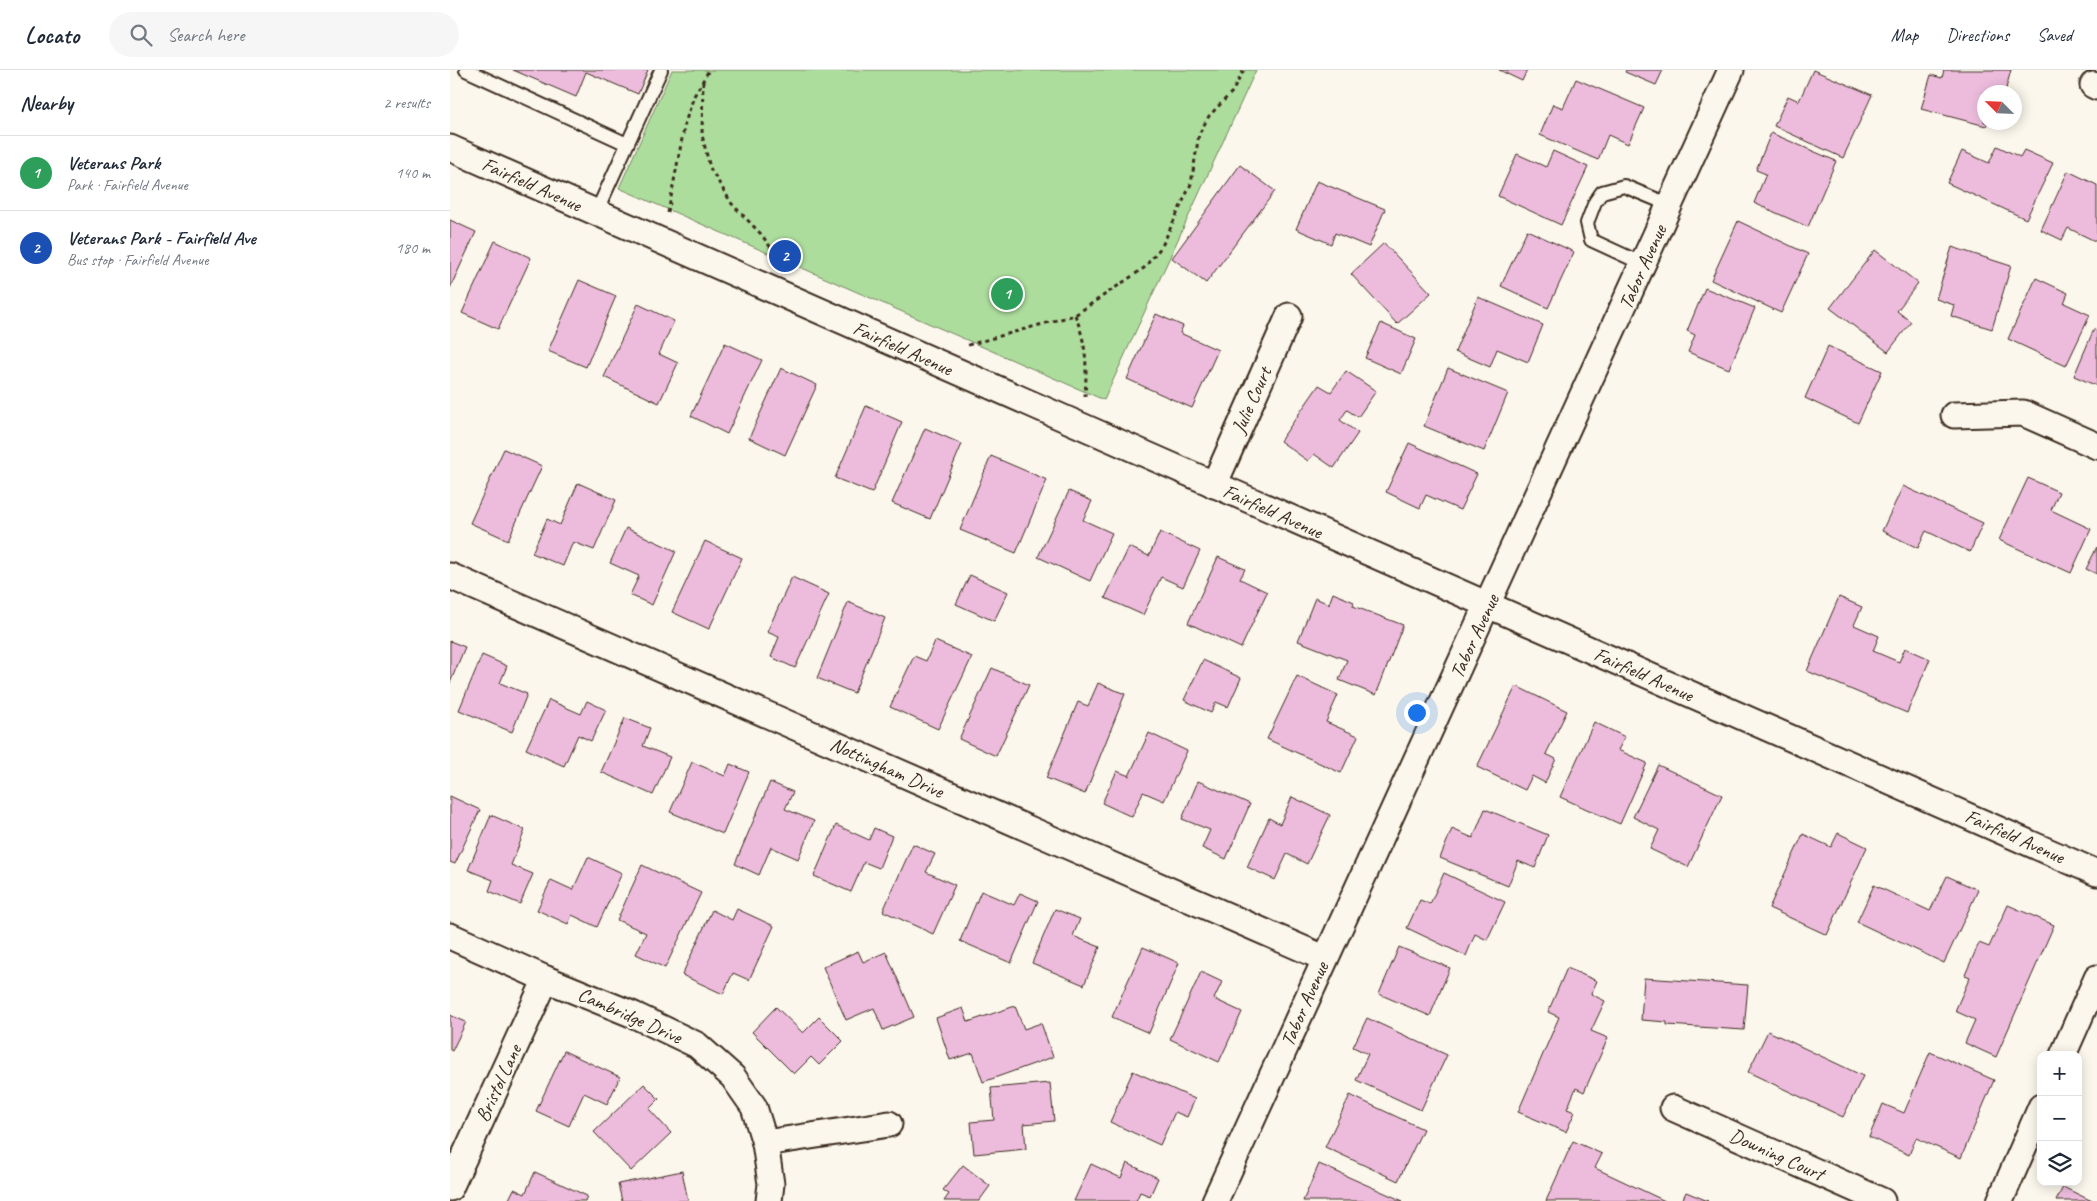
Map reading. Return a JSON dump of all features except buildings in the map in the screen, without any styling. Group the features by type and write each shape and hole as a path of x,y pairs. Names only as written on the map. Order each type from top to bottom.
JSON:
{"street":[{"name":"Tabor Avenue","path":"1215,1201 1324,958 1488,606 1732,70"},
{"name":"Fairfield Avenue","path":"450,148 2097,873"},
{"name":"Julie Court","path":"1214,485 1289,316"},
{"path":"1954,415 2023,414 2097,446"},
{"name":"Nottingham Drive","path":"450,576 1324,958"},
{"name":"Cambridge Drive","path":"450,936 546,979 634,1015 697,1045 732,1077 754,1107 765,1143 771,1184 770,1201"},
{"path":"2066,1051 2097,978"},
{"name":"Bristol Lane","path":"450,1188 546,979"},
{"name":"Downing Court","path":"1672,1108 1882,1201"},
{"path":"2000,1201 2037,1116"},
{"path":"765,1143 889,1124"}],"lane":[{"path":"466,70 627,144"},
{"path":"596,213 661,70"},
{"path":"1644,264 1591,240 1587,223 1594,202 1602,192 1624,186 1670,205"}],"path":[{"path":"668,213 685,123 694,96 709,70"},
{"path":"968,346 1075,315 1144,268 1162,246 1191,184 1199,134 1209,116 1232,92 1244,70"},
{"path":"703,81 702,135 710,168 732,204 761,234 782,263"},
{"path":"1075,315 1083,336 1087,355 1085,397"}],"green space":[{"path":"672,70 1256,70 1104,400 619,188"}],"place":[{"name":"Veterans Park - Fairfield Ave","path":"785,256"},
{"name":"Veterans Park","path":"1007,294"}]}
